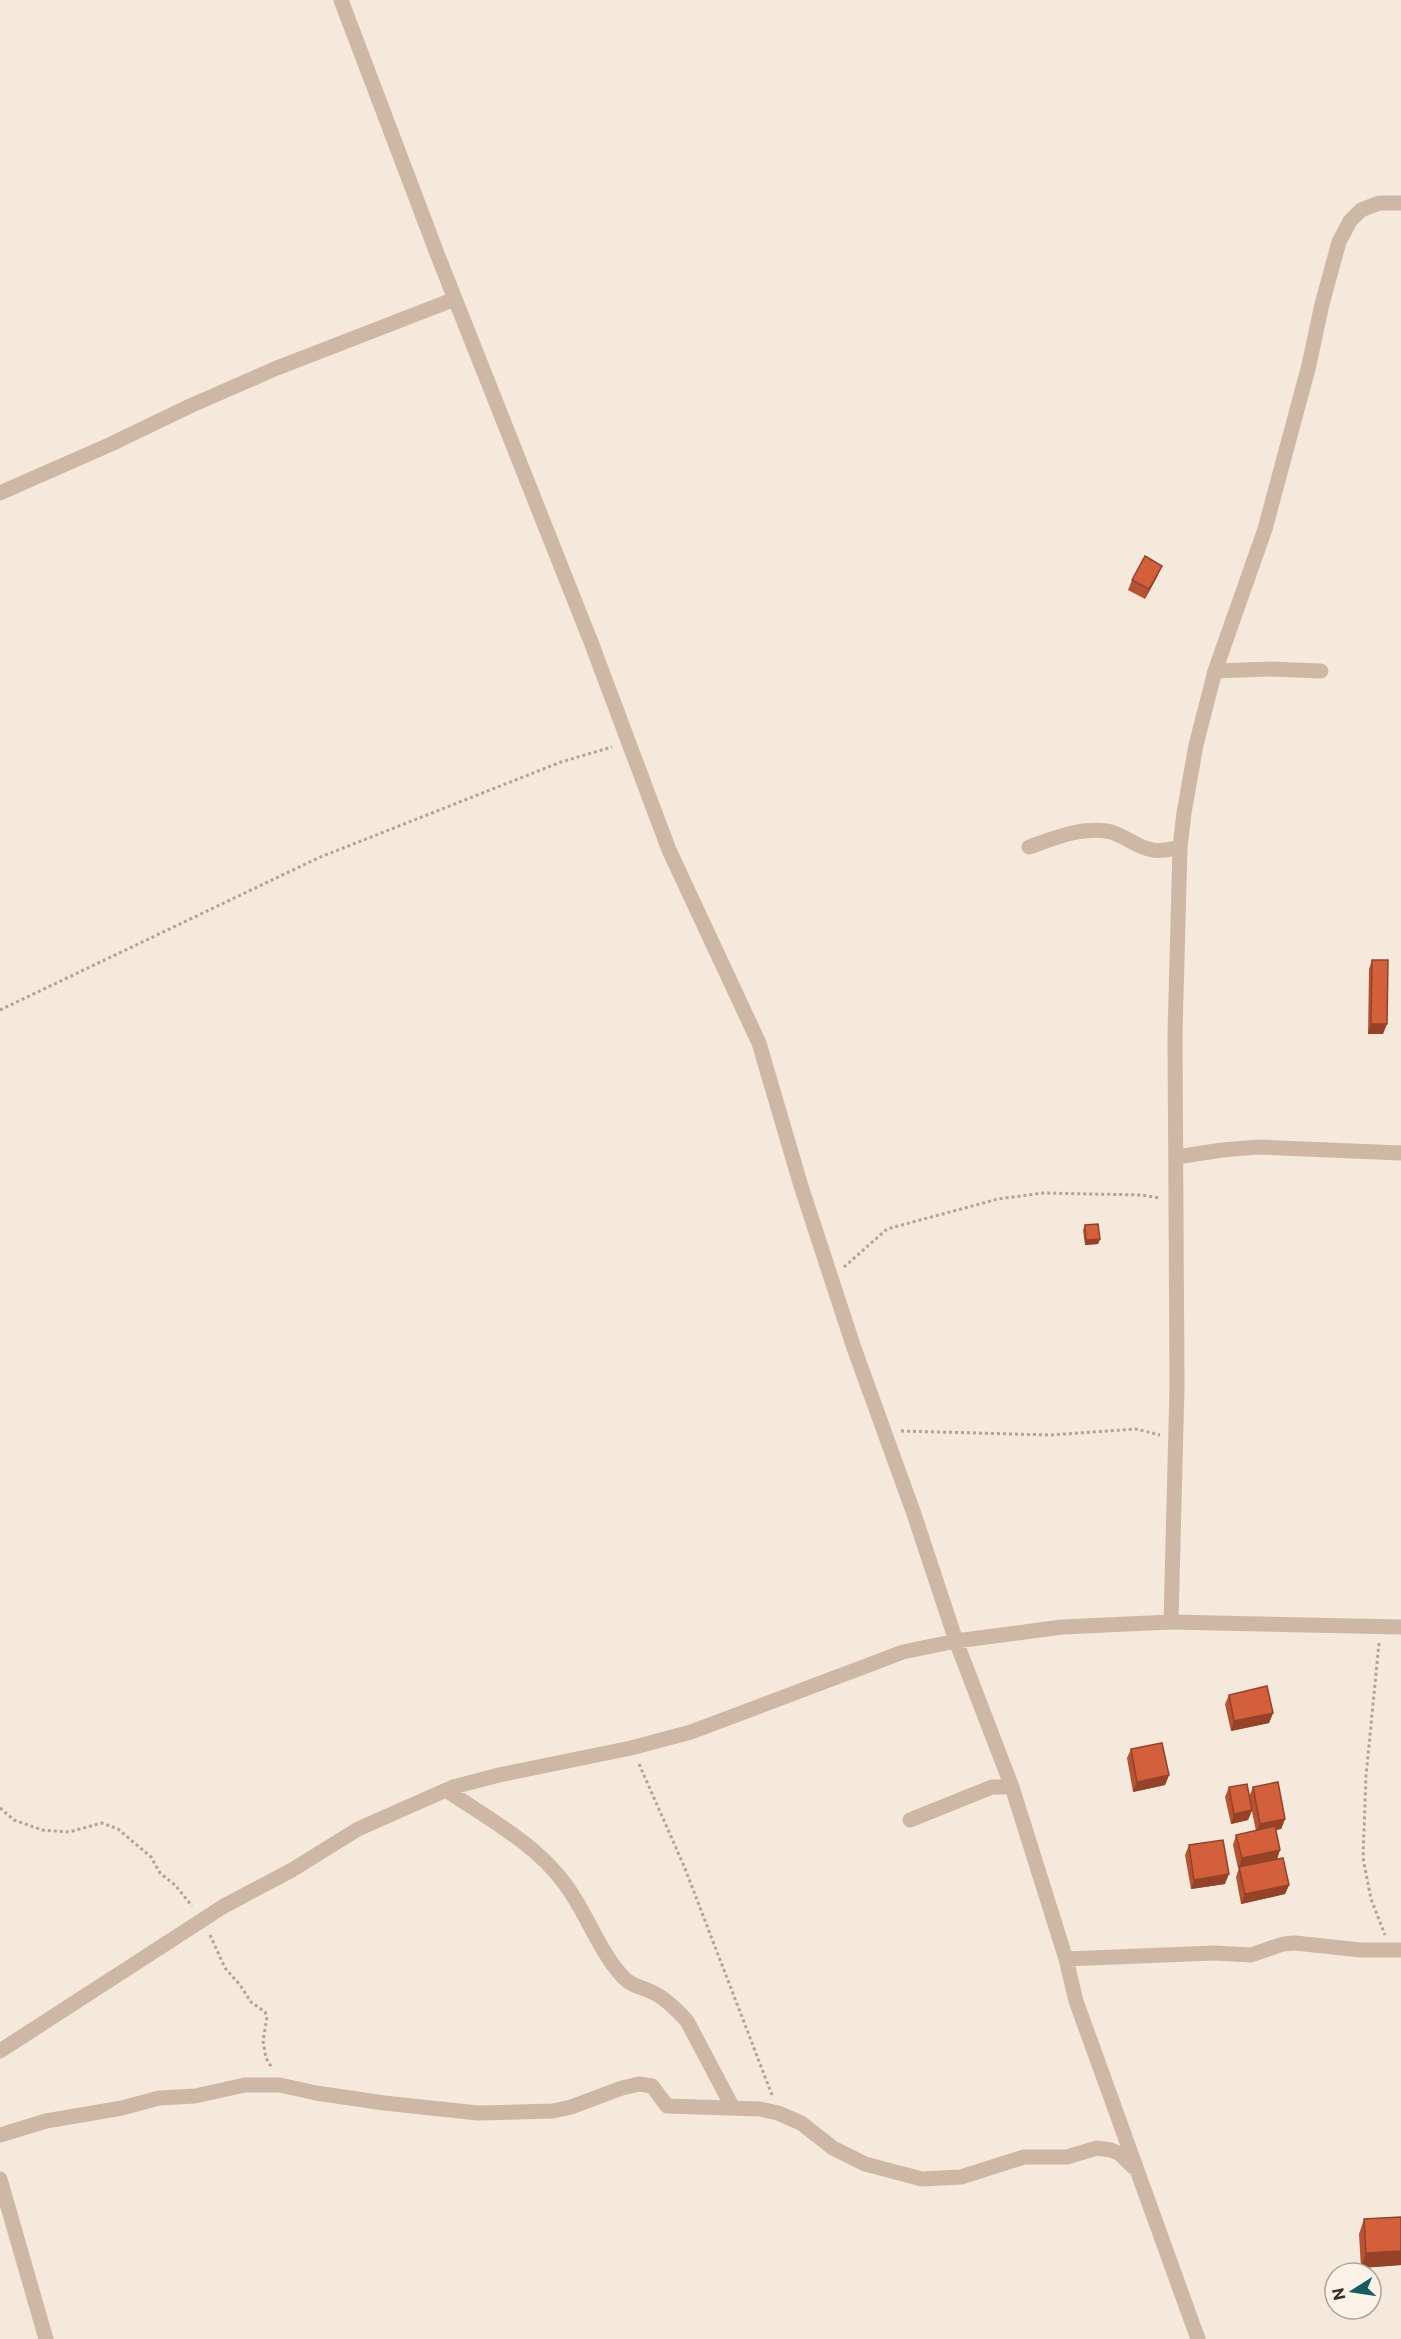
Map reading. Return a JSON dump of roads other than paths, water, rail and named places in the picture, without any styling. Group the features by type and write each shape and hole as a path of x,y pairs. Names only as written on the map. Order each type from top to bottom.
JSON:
{"street":[{"path":"341,0 669,850 759,1043 832,1279 956,1641 1012,1787 1066,1959 1076,2001 1156,2228 1198,2339"},
{"path":"1171,1622 1176,1439 1175,1034 1180,847 1184,813 1196,745 1215,672 1265,529 1339,242 1350,221 1361,210 1379,203 1401,203"},
{"path":"0,493 277,368 455,299"},
{"path":"1215,672 1270,669 1322,671"},
{"path":"1029,847 1084,831 1104,830 1117,833 1153,851 1180,847"},
{"path":"1177,1157 1222,1149 1258,1147 1401,1153"},
{"path":"0,2051 202,1920 292,1870 358,1829 446,1791 499,1775 631,1748 691,1732 903,1652 956,1641 1062,1627 1171,1622 1401,1627"},
{"path":"910,1820 978,1792 992,1788 1012,1787"},
{"path":"446,1791 520,1840 554,1869 573,1895 591,1931 625,1979 653,1992 687,2021 733,2108"},
{"path":"1066,1959 1214,1953 1251,1955 1283,1944 1295,1943 1361,1950 1396,1950"},
{"path":"0,2135 46,2121 122,2108 159,2098 195,2096 245,2085 289,2087 384,2103 478,2114 553,2111 571,2107 622,2088 646,2084 652,2086 667,2106 760,2109 778,2113 801,2123 833,2148 865,2164 922,2179 961,2177 1024,2157 1067,2157 1097,2148 1120,2154 1138,2172"},
{"path":"0,2180 46,2339"}]}
